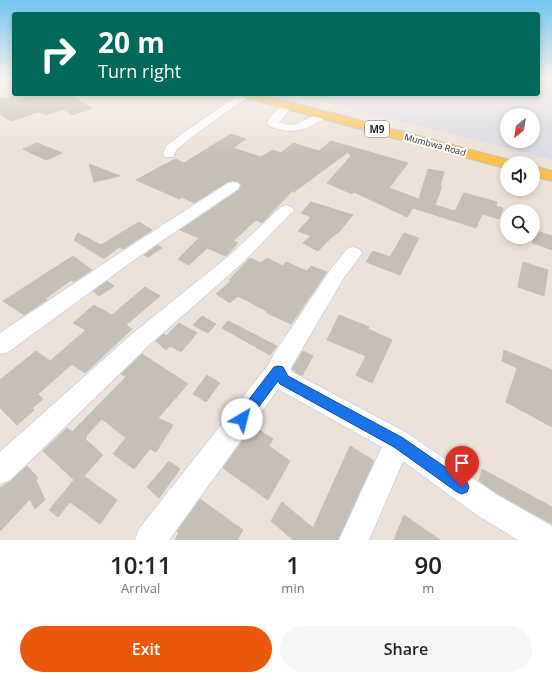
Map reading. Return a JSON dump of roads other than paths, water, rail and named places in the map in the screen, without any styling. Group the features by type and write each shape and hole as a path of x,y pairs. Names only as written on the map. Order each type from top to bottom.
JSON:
{"main road":[{"name":"Mumbwa Road","path":"282,104 500,162"},
{"path":"540,173 552,176"}],"street":[{"path":"169,154 170,149 190,133 232,104"},
{"path":"288,106 273,122 273,124 298,129 323,115"},
{"path":"0,345 132,253 233,186"},
{"path":"0,470 140,340 235,260 286,210"},
{"path":"150,540 278,371 337,274 353,253"},
{"path":"278,371 284,380 398,442 487,505 547,540"},
{"path":"354,540 398,442"}]}
